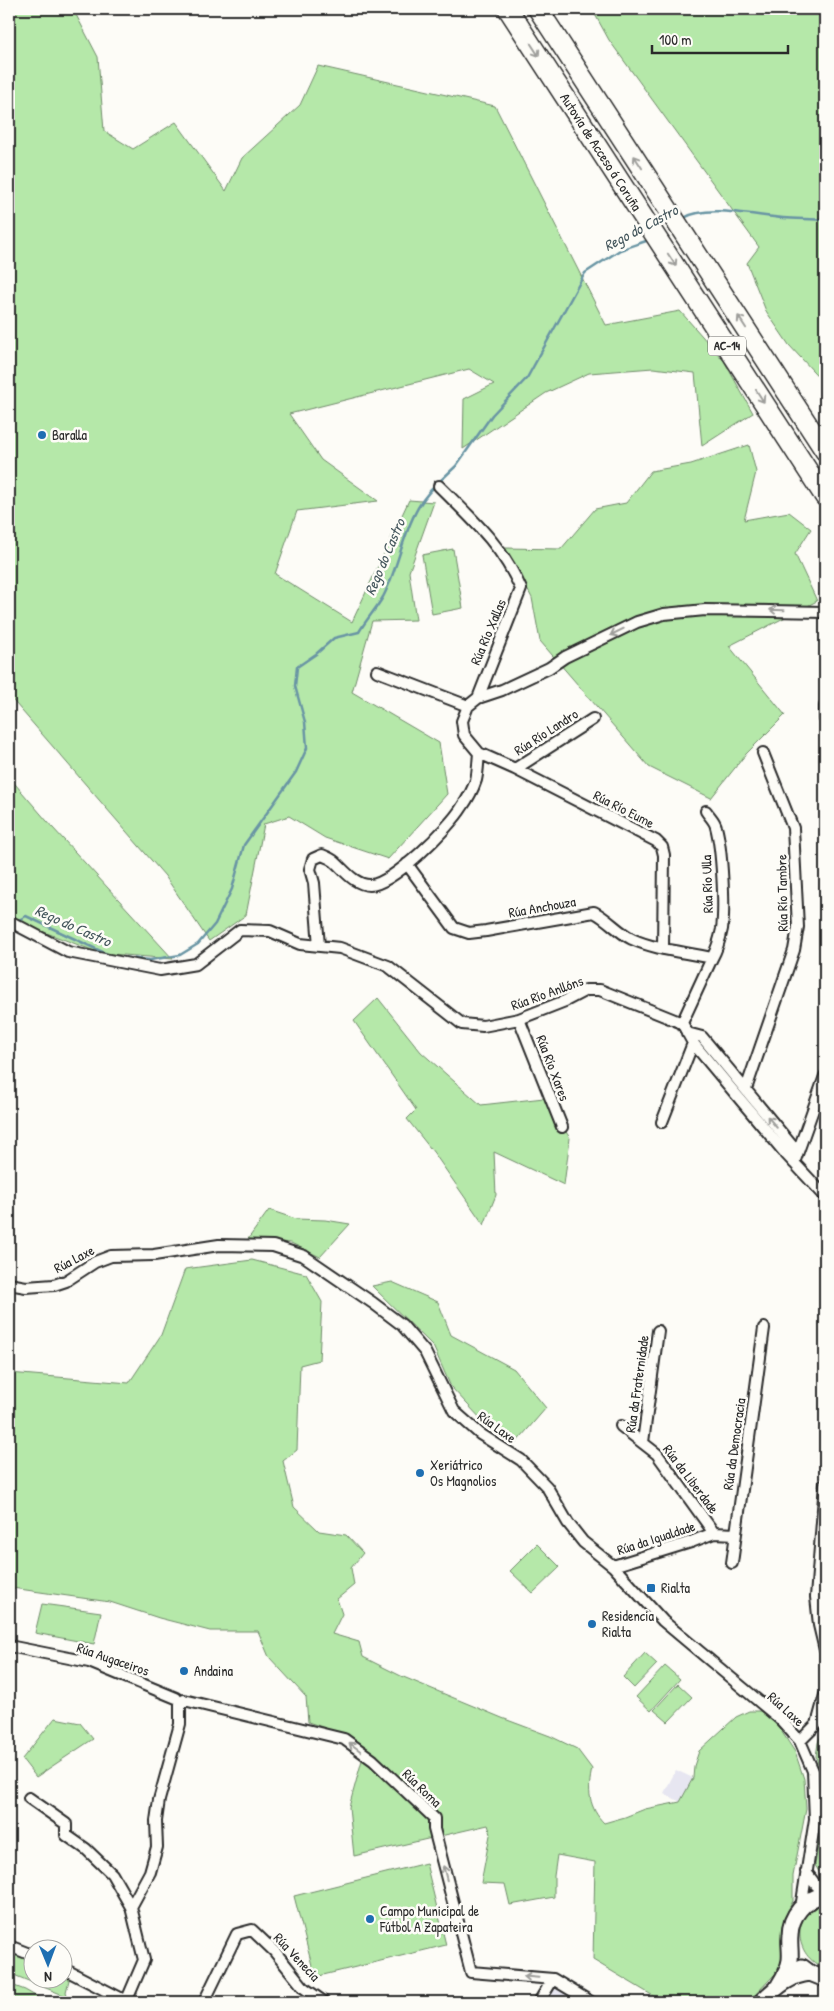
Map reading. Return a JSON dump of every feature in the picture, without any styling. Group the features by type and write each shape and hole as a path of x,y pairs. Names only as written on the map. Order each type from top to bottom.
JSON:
{"highway":[{"name":"Autovía de Acceso á Coruña","path":"508,9 825,497"},
{"name":"Autovía de Acceso á Coruña","path":"538,9 825,451"}],"main road":[{"path":"761,2002 779,1985 787,1973 790,1960 791,1926 801,1908 808,1901 825,1893"},
{"path":"790,1946 794,1957 801,1966 810,1973 825,1979"},
{"path":"779,1985 791,1978 810,1973"}],"street":[{"name":"Rúa Río Xallas","path":"439,486 490,537 512,568 521,589 483,681 478,698"},
{"path":"9,921 68,952 160,970 196,964 240,930 270,931 300,944 319,946 314,883 310,869 313,859 322,855 334,861 353,879 370,885 382,882 407,864 443,831 462,808 476,780 479,753 464,735 462,720 468,706 478,698 502,690 549,668 565,657 637,622 664,614 705,610 825,612"},
{"path":"377,670 468,706"},
{"path":"825,706 825,719"},
{"name":"Rúa Río Landro","path":"515,769 593,719"},
{"name":"Rúa Río Eume","path":"479,753 515,769 656,841 662,847 664,855 663,950"},
{"name":"Rúa Río Tambre","path":"746,1090 794,950 798,927 793,828 763,753"},
{"name":"Rúa Río Ulla","path":"706,811 716,824 720,843 722,928 718,948 712,958"},
{"name":"Rúa Anchouza","path":"407,864 454,928 468,933 594,912 606,918 631,938 663,950 678,950 712,958"},
{"name":"Rúa Río Anllóns","path":"319,946 340,948 388,966 462,1024 483,1026 520,1019 565,1001 586,990 600,990 682,1023"},
{"path":"712,958 682,1023 693,1043 794,1163 825,1196"},
{"name":"Rúa Río Xares","path":"520,1019 562,1127"},
{"path":"687,1033 702,1037 793,1147 794,1163"},
{"path":"662,1122 693,1043"},
{"path":"794,1163 825,1076"},
{"name":"Rúa Laxe","path":"9,1284 26,1287 54,1285 66,1281 95,1262 111,1256 154,1255 219,1245 273,1246 304,1256 373,1303 402,1326 425,1352 454,1411 480,1434 521,1460 547,1487 568,1523 583,1542 613,1566 663,1622 780,1719 800,1740 813,1771 816,1820 801,1908"},
{"name":"Rúa da Democracia","path":"732,1563 764,1328"},
{"name":"Rúa da Fraternidade","path":"643,1442 658,1330"},
{"name":"Rúa da Liberdade","path":"621,1426 657,1454 714,1533"},
{"path":"825,1484 816,1597 819,1625 825,1650"},
{"name":"Rúa da Igualdade","path":"613,1566 714,1533 736,1534"},
{"name":"Rúa Augaceiros","path":"9,1646 89,1662 180,1701"},
{"path":"800,1740 818,1724 825,1695"},
{"path":"131,1907 150,1872 157,1847 156,1820 159,1800 180,1724 180,1701"},
{"name":"Rúa Roma","path":"180,1701 344,1739 373,1760 434,1818 434,1830 471,1972 553,1979 590,2002"},
{"path":"29,1798 66,1824 66,1834 86,1849 112,1874 131,1907 144,1960 127,2002 72,1973"},
{"path":"806,1872 825,1893"},
{"name":"Rúa Venecia","path":"204,2002 237,1934 252,1930 275,1952 304,1988 324,2002"},
{"path":"9,1946 22,1951"},
{"path":"539,2002 553,1979"}],"shaded area":[{"path":"676,1770 693,1778 680,1802 664,1793"},
{"path":"558,1989 581,2002 545,2002 551,1991"}],"green space":[{"path":"9,9 73,9 98,57 104,131 133,149 176,122 226,191 242,158 300,105 318,66 495,106 606,325 680,311 724,361 753,413 702,446 695,373 653,368 589,373 546,393 463,449 464,399 494,384 469,369 289,414 321,460 378,501 297,511 275,574 352,622 409,500 434,502 409,572 416,620 372,621 352,692 439,743 447,794 388,859 325,838 289,816 264,824 246,915 209,941 165,876 9,696"},
{"path":"592,9 825,9 825,384 789,345 766,311 747,263 759,247 609,40"},
{"path":"749,445 756,472 744,520 789,512 811,529 795,554 817,601 729,646 785,715 746,754 711,798 649,767 540,641 532,598 505,548 561,549 595,509 626,503 651,471 691,464"},
{"path":"453,549 463,608 432,614 422,555"},
{"path":"9,777 173,959 100,953 9,919"},
{"path":"378,998 421,1052 481,1105 544,1098 570,1138 564,1185 494,1152 496,1195 484,1225 434,1153 407,1119 416,1110 354,1021"},
{"path":"269,1210 296,1219 325,1220 350,1224 320,1257 291,1243 248,1239"},
{"path":"252,1260 306,1274 322,1302 319,1360 300,1365 297,1450 283,1461 294,1507 319,1531 346,1535 363,1553 351,1568 354,1585 337,1599 342,1614 332,1634 359,1642 363,1657 401,1676 550,1736 577,1749 592,1769 590,1798 595,1811 604,1823 645,1809 680,1802 693,1778 694,1766 699,1751 736,1717 749,1711 760,1711 778,1726 795,1752 804,1779 806,1809 793,1876 793,1901 784,1918 781,1943 784,1958 777,1972 748,2002 652,2002 655,1997 593,1960 595,1862 557,1855 554,1897 510,1905 505,1884 481,1883 491,1834 488,1825 354,1856 349,1807 362,1760 365,1758 334,1731 308,1722 306,1697 269,1657 258,1631 210,1631 159,1618 110,1602 12,1588 9,1585 9,1373 129,1383 161,1335 185,1269"},
{"path":"392,1282 438,1302 451,1335 514,1369 546,1408 515,1444 484,1422 451,1387 433,1346 372,1286"},
{"path":"537,1544 560,1567 533,1593 510,1571"},
{"path":"42,1604 101,1612 94,1644 35,1633"},
{"path":"645,1653 657,1664 634,1688 623,1677"},
{"path":"665,1666 680,1679 651,1711 636,1697"},
{"path":"678,1684 692,1697 668,1722 654,1710"},
{"path":"55,1718 80,1723 93,1739 36,1777 22,1759"},
{"path":"825,1723 825,1879 815,1865 823,1814 824,1787 816,1756"},
{"name":"Campo Municipal de Fútbol A Zapateira","path":"426,1863 446,1945 315,1977 294,1896"},
{"path":"825,1902 825,1968 814,1962 807,1954 802,1945 800,1935 801,1924 806,1915 814,1907"},
{"path":"9,1951 22,1956 22,1978 9,1973"},
{"path":"9,1984 25,1990 46,2002 9,2002"},
{"path":"46,1988 67,1988 68,1997"}],"waterway":[{"name":"Rego do Castro","path":"684,218 694,214 718,211 783,218 825,220"},
{"name":"Rego do Castro","path":"439,482 456,466 492,415 527,378 585,273 620,250 649,240"},
{"name":"Rego do Castro","path":"119,957 150,960 180,955 198,944 215,924 232,889 244,845 296,772 307,748 305,722 295,686 297,667 334,638 359,632 383,597 416,511 435,486"},
{"name":"Rego do Castro","path":"17,921 26,916 111,956"}],"place":[{"name":"Baralla","path":"42,435"},
{"name":"Xeriátrico Os Magnolios","path":"420,1473"},
{"name":"Rialta","path":"651,1588"},
{"name":"Residencia Rialta","path":"592,1624"},
{"name":"Andaina","path":"184,1671"},
{"name":"Campo Municipal de Fútbol A Zapateira","path":"370,1919"}]}
